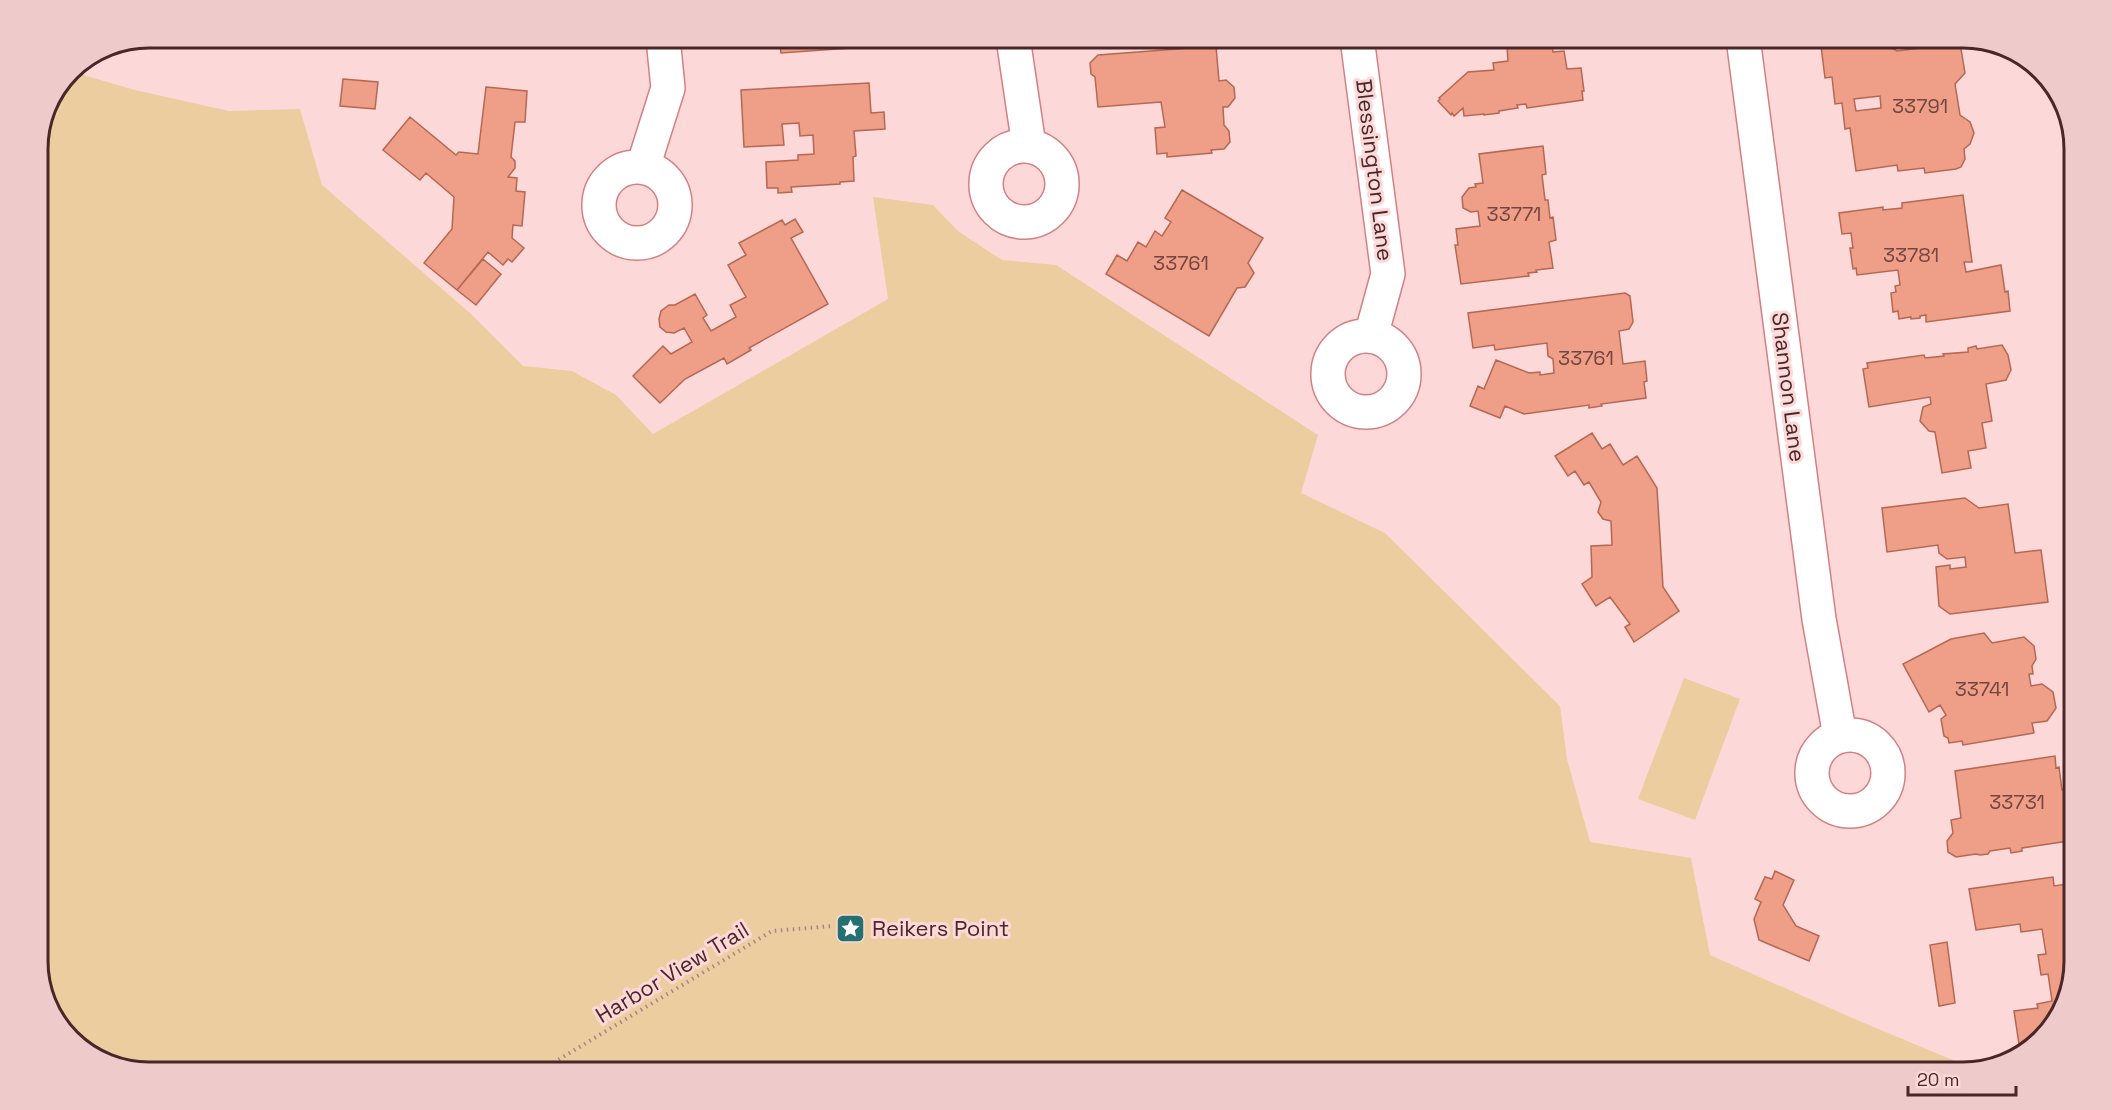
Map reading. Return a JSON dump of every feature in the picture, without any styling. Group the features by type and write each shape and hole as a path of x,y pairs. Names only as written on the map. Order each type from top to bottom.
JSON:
{"street":[{"path":"643,167 668,88 664,48"},
{"path":"1014,48 1029,146"},
{"name":"Blessington Lane","path":"1359,48 1388,274 1371,336"},
{"name":"Shannon Lane","path":"1744,48 1819,619 1840,736"}],"path":[{"name":"Harbor View Trail","path":"555,1062 772,931 833,926"}],"shaded area":[{"path":"82,75 135,90 229,111 300,109 322,185 471,314 523,366 572,371 616,395 653,434 888,299 873,197 933,205 959,232 1002,260 1056,265 1318,435 1301,493 1385,533 1560,706 1567,759 1590,842 1691,858 1710,955 1957,1062 149,1062 123,1059 105,1052 83,1037 65,1017 53,993 48,967 48,143 56,111 65,93"},
{"path":"1684,678 1740,699 1695,820 1638,799"}],"building":[{"path":"780,48 852,48 781,53"},
{"path":"1216,48 1219,81 1226,80 1234,87 1235,98 1228,107 1223,107 1224,125 1229,131 1230,142 1224,149 1211,150 1212,153 1167,157 1167,153 1157,154 1155,128 1165,127 1161,102 1098,107 1095,77 1091,74 1090,63 1098,55"},
{"path":"1507,48 1552,48 1553,52 1564,51 1567,69 1581,68 1583,100 1527,108 1526,104 1517,105 1518,108 1499,111 1499,113 1464,116 1463,108 1454,116 1438,101 1468,72 1494,70 1493,63 1508,61"},
{"path":"1821,48 1892,48 1897,51 1921,48 1961,48 1965,73 1955,84 1960,115 1970,122 1974,133 1970,144 1964,149 1965,159 1961,167 1925,173 1924,168 1898,171 1897,165 1856,171 1850,128 1845,129 1842,103 1835,104 1832,77 1825,78","holes":["1880,96 1881,108 1856,111 1854,99"]},
{"path":"343,79 378,82 375,109 340,106"},
{"path":"869,83 871,113 884,112 885,129 854,131 856,156 853,157 854,181 791,187 792,192 778,193 778,188 767,188 766,162 798,160 798,155 814,154 813,135 800,136 799,123 782,124 784,145 744,147 741,90"},
{"path":"486,87 527,91 525,122 515,122 511,157 515,161 515,168 508,177 517,178 516,191 525,192 522,226 513,225 512,238 524,248 512,262 508,259 503,265 488,252 457,290 424,263 452,229 454,197 426,173 420,180 383,150 410,117 456,155 459,152 478,154"},
{"path":"1543,146 1546,174 1542,175 1545,200 1548,200 1550,218 1553,217 1556,240 1549,242 1553,268 1536,270 1537,272 1528,273 1529,276 1461,284 1455,245 1458,245 1456,229 1480,226 1478,211 1471,212 1463,208 1462,197 1469,188 1476,187 1475,184 1483,183 1479,154"},
{"path":"1182,190 1263,238 1248,263 1254,273 1245,287 1237,288 1209,336 1106,274 1117,255 1127,261 1138,242 1146,247 1155,231 1162,236 1171,222 1165,218"},
{"path":"1963,195 1972,262 1964,262 1966,272 2001,265 2005,292 2008,291 2010,311 1926,322 1926,315 1920,318 1899,319 1898,311 1893,312 1891,293 1896,292 1895,286 1900,285 1898,270 1857,275 1856,268 1853,269 1850,248 1853,248 1851,233 1842,234 1839,213 1883,207 1883,210 1902,208 1902,203"},
{"path":"795,219 803,232 791,238 828,304 749,348 751,350 727,364 724,358 685,379 660,403 633,376 663,346 671,354 692,342 684,328 674,333 666,332 660,327 661,311 695,294 707,315 703,318 711,331 736,317 730,305 746,297 728,265 746,255 739,243 782,220 785,225"},
{"path":"483,259 501,274 476,305 457,290"},
{"path":"1625,293 1630,296 1633,322 1629,329 1619,331 1623,364 1645,361 1646,398 1601,404 1602,406 1589,408 1589,405 1524,414 1505,406 1500,418 1470,406 1478,386 1484,389 1496,360 1529,373 1540,372 1540,375 1554,373 1553,359 1548,356 1547,343 1495,350 1494,345 1473,348 1468,313"},
{"path":"2002,345 2008,355 2011,370 2006,380 1986,384 1992,421 1982,423 1986,448 1968,451 1971,468 1942,473 1935,432 1929,431 1920,421 1923,407 1931,404 1930,397 1869,407 1863,369 1868,368 1867,363 1924,355 1925,358 1944,356 1943,354 1968,352 1968,348 1976,346 1977,349"},
{"path":"1592,433 1602,449 1610,444 1623,465 1637,456 1657,488 1663,587 1679,611 1634,642 1625,627 1630,624 1610,597 1596,606 1582,584 1592,577 1591,546 1612,545 1611,521 1603,519 1598,512 1601,502 1589,482 1584,485 1575,471 1568,476 1555,456"},
{"path":"1965,498 1979,508 2008,504 2015,553 2041,550 2048,602 1950,614 1939,606 1936,567 1950,565 1950,569 1966,567 1965,557 1947,559 1939,553 1938,545 1887,552 1882,508"},
{"path":"1984,633 1992,643 2024,637 2034,646 2036,659 2032,666 2033,674 2029,674 2031,686 2042,684 2053,692 2056,708 2047,721 2032,723 2034,733 1963,745 1962,741 1949,743 1948,738 1944,736 1941,719 1946,715 1940,705 1929,712 1903,664 1951,639"},
{"path":"2055,756 2056,768 2059,767 2062,790 2064,790 2064,842 2022,848 2022,851 2011,853 2010,848 1990,851 1988,854 1956,857 1948,852 1947,841 1953,833 1951,820 1961,818 1955,771"},
{"path":"1775,871 1794,880 1783,905 1796,926 1819,936 1809,961 1759,940 1754,919 1761,902 1755,899 1765,877 1772,879"},
{"path":"2053,877 2054,886 2064,884 2064,961 2061,987 2047,1017 2019,1045 2014,1011 2038,1008 2037,1004 2052,1001 2048,974 2041,975 2038,955 2046,954 2042,929 2021,932 2020,924 1976,930 1969,889"},
{"path":"1947,942 1955,1003 1939,1006 1930,945"}],"place":[{"name":"Reikers Point","path":"851,928"}]}
